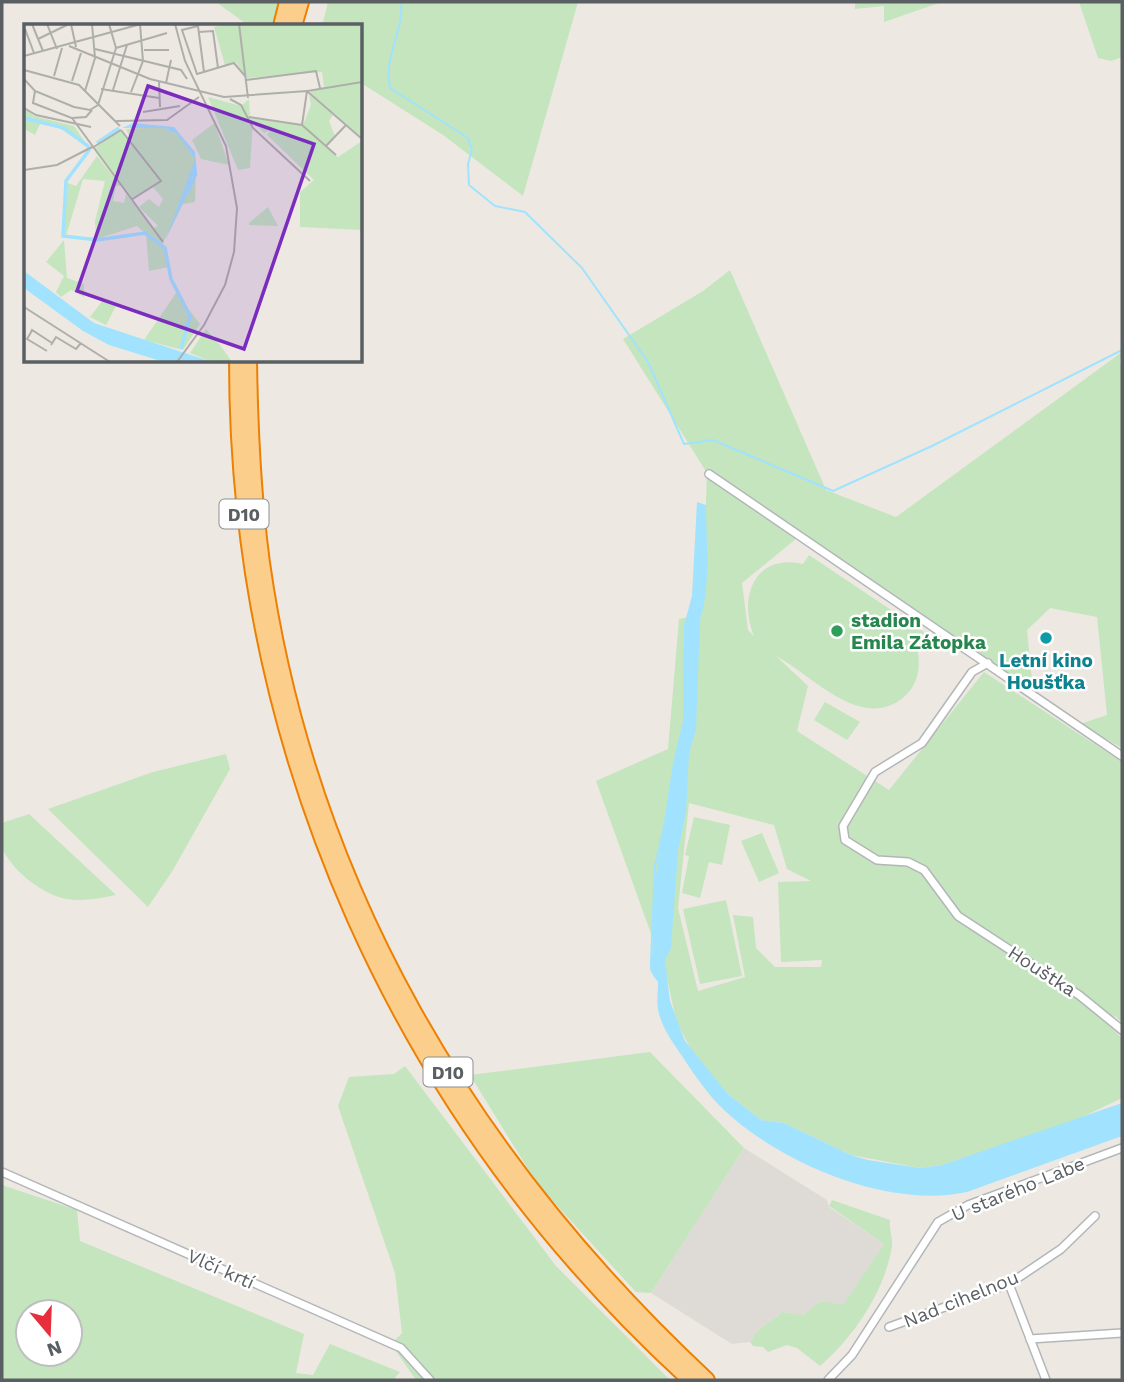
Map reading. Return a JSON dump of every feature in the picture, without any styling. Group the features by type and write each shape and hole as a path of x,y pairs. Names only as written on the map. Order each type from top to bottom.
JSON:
{"highway":[{"path":"282,24 287,2"},
{"path":"294,24 300,2"},
{"name":"D10","path":"237,362 240,482 250,566 276,664 303,787 350,911 392,997 434,1072 490,1157 558,1244 629,1321 690,1380"},
{"name":"D10","path":"249,362 256,504 276,664"},
{"name":"D10","path":"285,703 362,908 443,1064 499,1149 565,1234 636,1312 707,1380"}],"street":[{"path":"709,474 1122,756"},
{"name":"Houštka","path":"988,663 972,672 922,743 874,772 844,826 845,840 877,860 908,862 924,870 944,892 948,905 958,916 1079,995 1122,1030"},
{"name":"U starého Labe","path":"828,1380 852,1355 939,1222 968,1205 1122,1148"},
{"name":"Vlčí krtí","path":"2,1172 401,1348 430,1380"},
{"name":"Nad cihelnou","path":"889,1328 1009,1284 1061,1249 1095,1216"},
{"path":"1009,1284 1046,1380"},
{"path":"1030,1339 1122,1333"}],"shaded area":[{"path":"744,1148 827,1200 829,1207 884,1244 843,1306 821,1301 803,1315 783,1312 757,1331 750,1342 732,1344 651,1293"}],"green space":[{"path":"216,2 279,2 273,24 246,24"},
{"path":"328,2 578,2 523,196 443,135 362,84 362,24 322,24"},
{"path":"855,2 942,2 884,22 884,6 855,9"},
{"path":"1079,2 1122,2 1122,57 1111,61 1098,58"},
{"path":"730,270 826,490 896,517 1122,352 1122,748 1080,724 1107,715 1097,617 1050,608 1027,630 1033,690 797,538 742,583 748,630 754,636 748,607 754,582 772,565 786,562 803,564 809,555 927,634 917,647 919,667 913,686 904,697 888,706 871,708 854,705 837,697 776,656 808,686 797,731 889,790 984,672 1122,762 1122,1023 1115,1016 1106,1023 1122,1038 1122,1098 1072,1122 942,1165 920,1168 851,1155 784,1123 761,1120 727,1093 692,1052 676,1020 667,978 596,781 668,749 679,619 702,614 707,473 623,339 703,291","holes":["689,803 774,825 787,869 811,881 778,882 781,962 822,960 821,967 775,967 756,948 753,917 733,915 745,977 698,991 678,908"]},
{"path":"825,702 860,722 847,740 814,720"},
{"path":"226,754 230,769 173,870 148,907 48,809 153,772"},
{"path":"29,814 116,895 85,900 58,897 39,888 22,874 3,850 2,823"},
{"path":"694,817 730,825 722,865 709,862 700,898 682,893 689,856 685,855"},
{"path":"762,833 779,873 759,882 741,841"},
{"path":"726,900 742,976 700,984 683,909"},
{"path":"650,1052 744,1148 651,1293 636,1292 538,1185 470,1075"},
{"path":"405,1066 556,1266 670,1380 416,1380 391,1344 402,1333 395,1273 338,1106 349,1077 394,1074"},
{"path":"2,1185 77,1210 80,1241 304,1334 296,1373 313,1375 330,1344 400,1372 393,1380 2,1380"},
{"path":"832,1200 890,1220 892,1246 883,1280 866,1312 845,1341 820,1366 797,1348 787,1345 768,1352 750,1342 757,1331 783,1312 803,1315 821,1301 843,1305 884,1244 829,1206"}],"water":[{"path":"697,502 706,505 707,578 700,620 696,729 689,754 686,813 678,850 671,948 665,960 670,1001 685,1041 727,1093 761,1120 784,1123 851,1155 868,1160 920,1168 942,1165 1122,1103 1122,1136 967,1192 937,1196 871,1188 806,1164 749,1130 713,1098 675,1046 659,1014 658,982 650,965 655,882 673,763 683,721 684,625 692,596"}],"waterway":[{"path":"401,2 400,24 389,65 390,88 468,138 472,150 468,164 469,185 495,206 525,212 582,268 648,362 684,444 713,440 833,491 932,446 1122,350"},
{"path":"651,962 655,865 666,819"}],"place":[{"name":"stadion Emila Zátopka","path":"837,631"},
{"name":"Letní kino Houšťka","path":"1046,638"}]}
